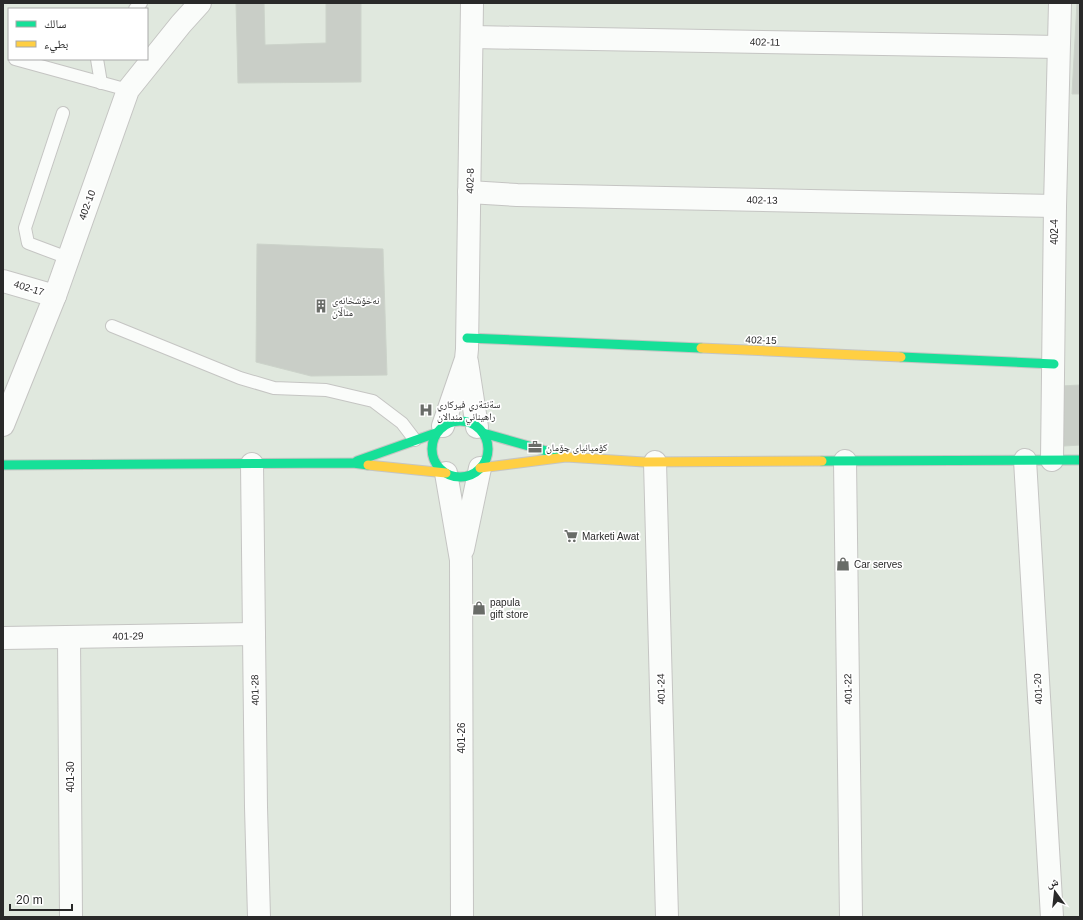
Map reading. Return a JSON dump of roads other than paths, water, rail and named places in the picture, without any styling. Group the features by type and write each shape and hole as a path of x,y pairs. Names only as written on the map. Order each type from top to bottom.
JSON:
{"street":[{"name":"402-10","path":"3,425 55,296 128,90 181,24 200,3"},
{"name":"402-8","path":"467,348 472,3"},
{"name":"402-4","path":"1052,460 1054,364 1054,206 1060,3"},
{"name":"402-11","path":"472,37 1058,48"},
{"name":"402-13","path":"470,192 517,195 1054,206"},
{"name":"402-17","path":"3,281 55,296"},
{"name":"402-15","path":"467,348 1054,364"},
{"path":"461,560 446,473 438,467 433,460 432,441 439,430 467,348"},
{"path":"3,465 353,463 464,476 473,473 480,468 486,460 488,451 487,442 480,430 467,348"},
{"path":"353,463 415,440 439,430 451,422 460,420 469,422 480,430 566,457"},
{"path":"480,468 566,457 655,462 1080,460"},
{"name":"401-20","path":"1025,460 1052,917"},
{"name":"401-22","path":"845,461 851,917"},
{"name":"401-24","path":"655,462 667,917"},
{"name":"401-28","path":"252,464 256,807 259,917"},
{"path":"461,560 480,468"},
{"name":"401-26","path":"461,560 462,917"},
{"name":"401-29","path":"3,638 254,634"},
{"name":"401-30","path":"69,636 71,917"}],"lane":[{"path":"19,60 128,90"},
{"path":"97,60 101,83"},
{"path":"64,113 25,228 28,243 68,258"},
{"path":"112,326 240,378 274,388 326,390 372,401 402,423 415,440"}],"place":[{"name":"نەخۆشخانەی مناڵان","path":"321,306"},
{"name":"سةنتةري فيركاري راهيناني مندالان","path":"426,410"},
{"name":"کۆمپانیای چۆمان","path":"535,447"},
{"name":"Marketi Awat","path":"571,536"},
{"name":"Car serves","path":"843,564"},
{"name":"papula gift store","path":"479,608"}]}
